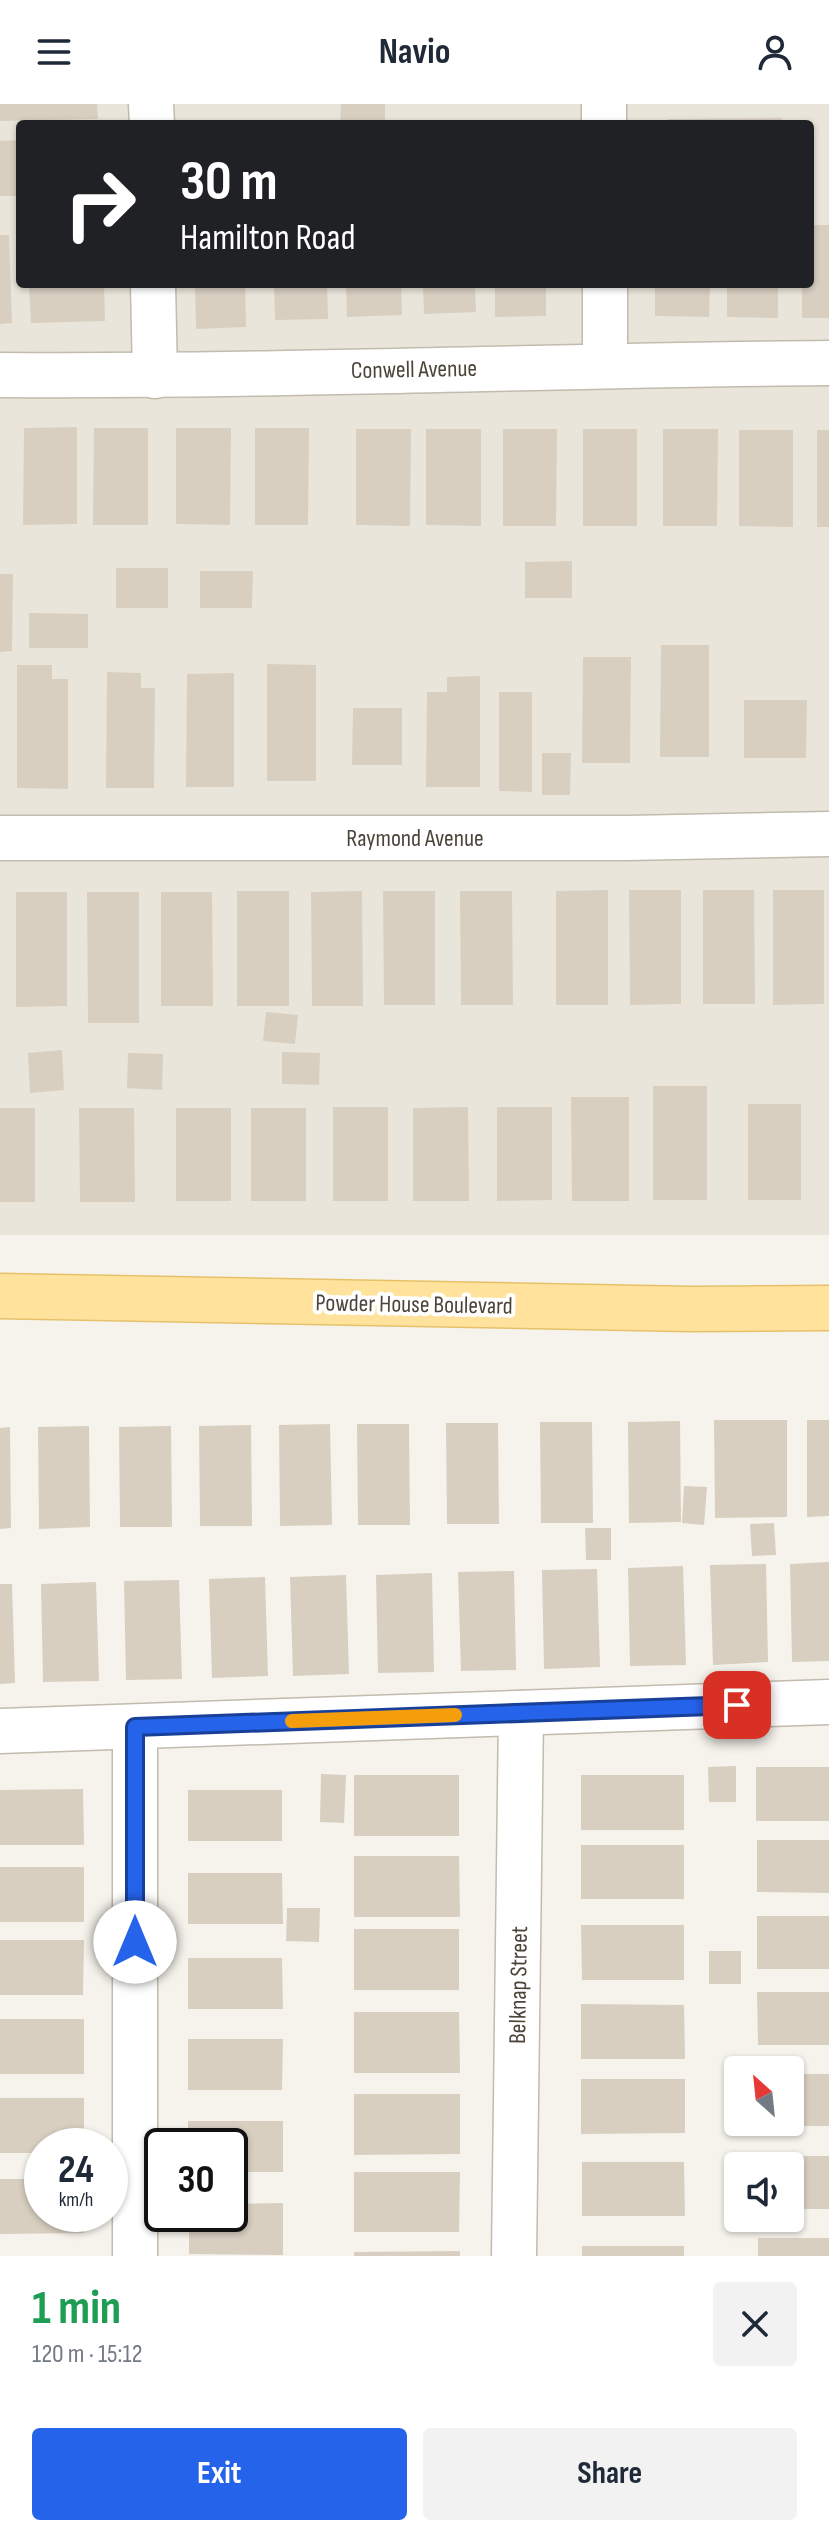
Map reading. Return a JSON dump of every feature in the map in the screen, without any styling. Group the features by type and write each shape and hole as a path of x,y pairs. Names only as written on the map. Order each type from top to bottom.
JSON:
{"main road":[{"name":"Powder House Boulevard","path":"0,1296 632,1308 829,1308"}],"street":[{"path":"153,288 155,376"},
{"path":"605,288 605,364"},
{"name":"Conwell Avenue","path":"0,375 155,376 605,364 829,363"},
{"name":"Raymond Avenue","path":"0,838 628,838 829,834"},
{"path":"0,1731 829,1702"},
{"name":"Belknap Street","path":"514,2256 521,1713"},
{"path":"135,1727 135,2256"}],"shaded area":[{"path":"0,104 829,104 829,1235 0,1235"}],"building":[{"path":"0,104 97,104 98,119 0,121"},
{"path":"341,104 385,104 385,120 340,120"},
{"path":"782,118 782,120 668,120"},
{"path":"16,140 16,196 0,196 0,141"},
{"path":"814,225 829,225 829,318 802,318 802,288 814,288"},
{"path":"0,235 9,235 12,323 0,324"},
{"path":"29,288 104,288 105,321 31,323"},
{"path":"195,288 245,288 246,327 196,329"},
{"path":"274,288 327,288 328,319 275,320"},
{"path":"346,288 401,288 402,315 347,317"},
{"path":"423,288 475,288 476,312 424,314"},
{"path":"495,288 546,288 546,316 495,317"},
{"path":"655,288 710,288 709,317 655,316"},
{"path":"727,288 778,288 778,318 727,317"},
{"path":"77,427 77,524 23,525 24,428"},
{"path":"94,428 148,428 148,525 93,525"},
{"path":"176,428 231,428 230,525 176,524"},
{"path":"255,428 309,428 308,525 255,525"},
{"path":"356,429 411,429 410,526 356,525"},
{"path":"426,429 481,429 481,526 426,525"},
{"path":"503,429 557,429 556,526 503,526"},
{"path":"583,429 637,429 637,526 583,526"},
{"path":"663,429 718,429 717,526 663,526"},
{"path":"739,430 793,430 793,527 739,526"},
{"path":"817,430 829,430 829,527 817,527"},
{"path":"572,561 572,598 525,598 525,562"},
{"path":"116,568 168,568 168,608 116,608"},
{"path":"200,571 253,571 252,608 200,608"},
{"path":"0,574 13,574 12,651 0,652"},
{"path":"29,613 88,614 88,648 29,648"},
{"path":"661,645 709,645 709,757 660,757"},
{"path":"583,657 631,657 630,763 582,763"},
{"path":"267,664 316,665 316,781 267,781"},
{"path":"17,665 52,665 52,679 68,679 68,789 17,788"},
{"path":"107,672 141,673 141,688 155,688 154,788 106,788"},
{"path":"234,673 234,787 186,787 187,674"},
{"path":"480,676 480,787 426,787 427,692 447,692 447,677"},
{"path":"499,692 532,692 532,792 499,791"},
{"path":"744,700 807,700 806,758 744,758"},
{"path":"353,708 402,708 402,765 352,765"},
{"path":"542,753 571,753 570,795 542,795"},
{"path":"608,890 608,1005 556,1005 556,891"},
{"path":"629,890 681,890 681,1004 630,1005"},
{"path":"703,890 754,890 755,1004 703,1004"},
{"path":"773,890 824,890 824,1004 773,1005"},
{"path":"237,891 289,891 289,1006 237,1006"},
{"path":"362,891 363,1006 312,1006 311,892"},
{"path":"383,891 435,891 435,1005 384,1005"},
{"path":"460,891 512,891 513,1005 461,1005"},
{"path":"16,892 67,892 67,1006 16,1007"},
{"path":"87,892 139,892 139,1023 88,1023"},
{"path":"161,892 212,892 213,1006 161,1006"},
{"path":"266,1012 298,1015 295,1044 263,1041"},
{"path":"62,1050 64,1090 30,1093 28,1053"},
{"path":"282,1052 320,1053 319,1085 282,1084"},
{"path":"128,1053 163,1054 162,1090 127,1088"},
{"path":"653,1086 707,1086 707,1200 653,1200"},
{"path":"571,1097 629,1097 629,1201 572,1201"},
{"path":"748,1104 801,1104 801,1200 748,1200"},
{"path":"333,1107 388,1107 388,1201 333,1201"},
{"path":"468,1107 469,1201 413,1201 413,1108"},
{"path":"497,1107 552,1107 552,1200 497,1201"},
{"path":"0,1108 35,1108 35,1202 0,1202"},
{"path":"79,1108 134,1108 135,1202 80,1202"},
{"path":"176,1108 231,1108 231,1201 176,1201"},
{"path":"251,1108 306,1108 306,1201 251,1201"},
{"path":"714,1420 787,1420 787,1517 715,1518"},
{"path":"807,1420 829,1420 829,1516 807,1517"},
{"path":"680,1421 681,1522 629,1523 628,1422"},
{"path":"540,1422 592,1422 593,1523 541,1523"},
{"path":"446,1423 498,1423 499,1524 447,1524"},
{"path":"330,1424 332,1525 280,1526 279,1425"},
{"path":"357,1424 409,1424 410,1525 358,1525"},
{"path":"251,1425 252,1526 200,1526 199,1426"},
{"path":"89,1426 90,1527 39,1529 38,1427"},
{"path":"171,1426 172,1527 120,1527 119,1427"},
{"path":"10,1427 11,1528 0,1529 0,1428"},
{"path":"684,1486 707,1487 704,1525 682,1523"},
{"path":"774,1523 776,1555 752,1556 750,1524"},
{"path":"585,1528 611,1528 611,1560 586,1560"},
{"path":"829,1562 829,1661 792,1662 790,1564"},
{"path":"766,1564 768,1662 713,1665 710,1565"},
{"path":"683,1566 686,1665 630,1666 628,1568"},
{"path":"597,1569 600,1667 544,1669 542,1570"},
{"path":"514,1571 516,1670 461,1671 458,1572"},
{"path":"432,1573 434,1672 378,1673 376,1575"},
{"path":"346,1575 349,1674 293,1676 290,1577"},
{"path":"265,1577 268,1676 212,1678 209,1579"},
{"path":"179,1580 182,1679 126,1680 124,1581"},
{"path":"96,1582 99,1681 43,1682 41,1584"},
{"path":"0,1584 12,1584 15,1683 0,1684"},
{"path":"736,1766 736,1802 709,1802 708,1767"},
{"path":"756,1767 829,1767 829,1821 756,1821"},
{"path":"321,1774 346,1775 344,1823 320,1822"},
{"path":"354,1775 459,1775 459,1836 354,1836"},
{"path":"581,1775 684,1775 684,1830 581,1830"},
{"path":"83,1789 84,1845 0,1845 0,1790"},
{"path":"188,1790 282,1790 282,1841 188,1841"},
{"path":"757,1840 829,1840 829,1893 757,1892"},
{"path":"581,1845 684,1845 684,1899 581,1899"},
{"path":"354,1856 459,1856 460,1917 354,1917"},
{"path":"0,1867 84,1867 84,1922 0,1922"},
{"path":"188,1873 282,1873 283,1924 188,1924"},
{"path":"287,1908 320,1908 319,1942 286,1941"},
{"path":"757,1916 829,1916 829,1969 757,1969"},
{"path":"581,1925 684,1925 684,1980 582,1980"},
{"path":"354,1929 459,1929 459,1990 354,1990"},
{"path":"0,1940 84,1940 83,1995 0,1995"},
{"path":"709,1951 741,1951 741,1984 709,1984"},
{"path":"188,1958 282,1958 283,2009 188,2009"},
{"path":"757,1992 829,1992 829,2045 758,2045"},
{"path":"581,2004 684,2005 685,2059 581,2059"},
{"path":"354,2012 459,2012 460,2073 354,2073"},
{"path":"0,2019 84,2019 84,2074 0,2074"},
{"path":"188,2039 283,2039 282,2090 188,2090"},
{"path":"804,2074 829,2074 829,2126 804,2126"},
{"path":"581,2079 685,2079 685,2133 581,2134"},
{"path":"354,2094 460,2094 460,2154 354,2155"},
{"path":"0,2098 84,2098 84,2128 24,2128 24,2153 0,2153"},
{"path":"188,2121 283,2121 283,2172 248,2172 248,2128 188,2128"},
{"path":"804,2156 829,2156 829,2209 804,2209"},
{"path":"582,2162 684,2162 685,2216 582,2216"},
{"path":"354,2172 460,2172 459,2232 354,2232"},
{"path":"0,2179 24,2179 24,2232 84,2232 84,2233 0,2234"},
{"path":"283,2203 283,2255 189,2254 189,2232 248,2232 248,2204"},
{"path":"758,2238 829,2238 829,2256 758,2256"},
{"path":"582,2246 684,2246 684,2256 582,2256"},
{"path":"460,2251 460,2256 354,2256 354,2252"}],"slow traffic":[{"path":"292,1721 455,1715"}],"route":[{"path":"135,1942 135,1727 737,1705"}]}
